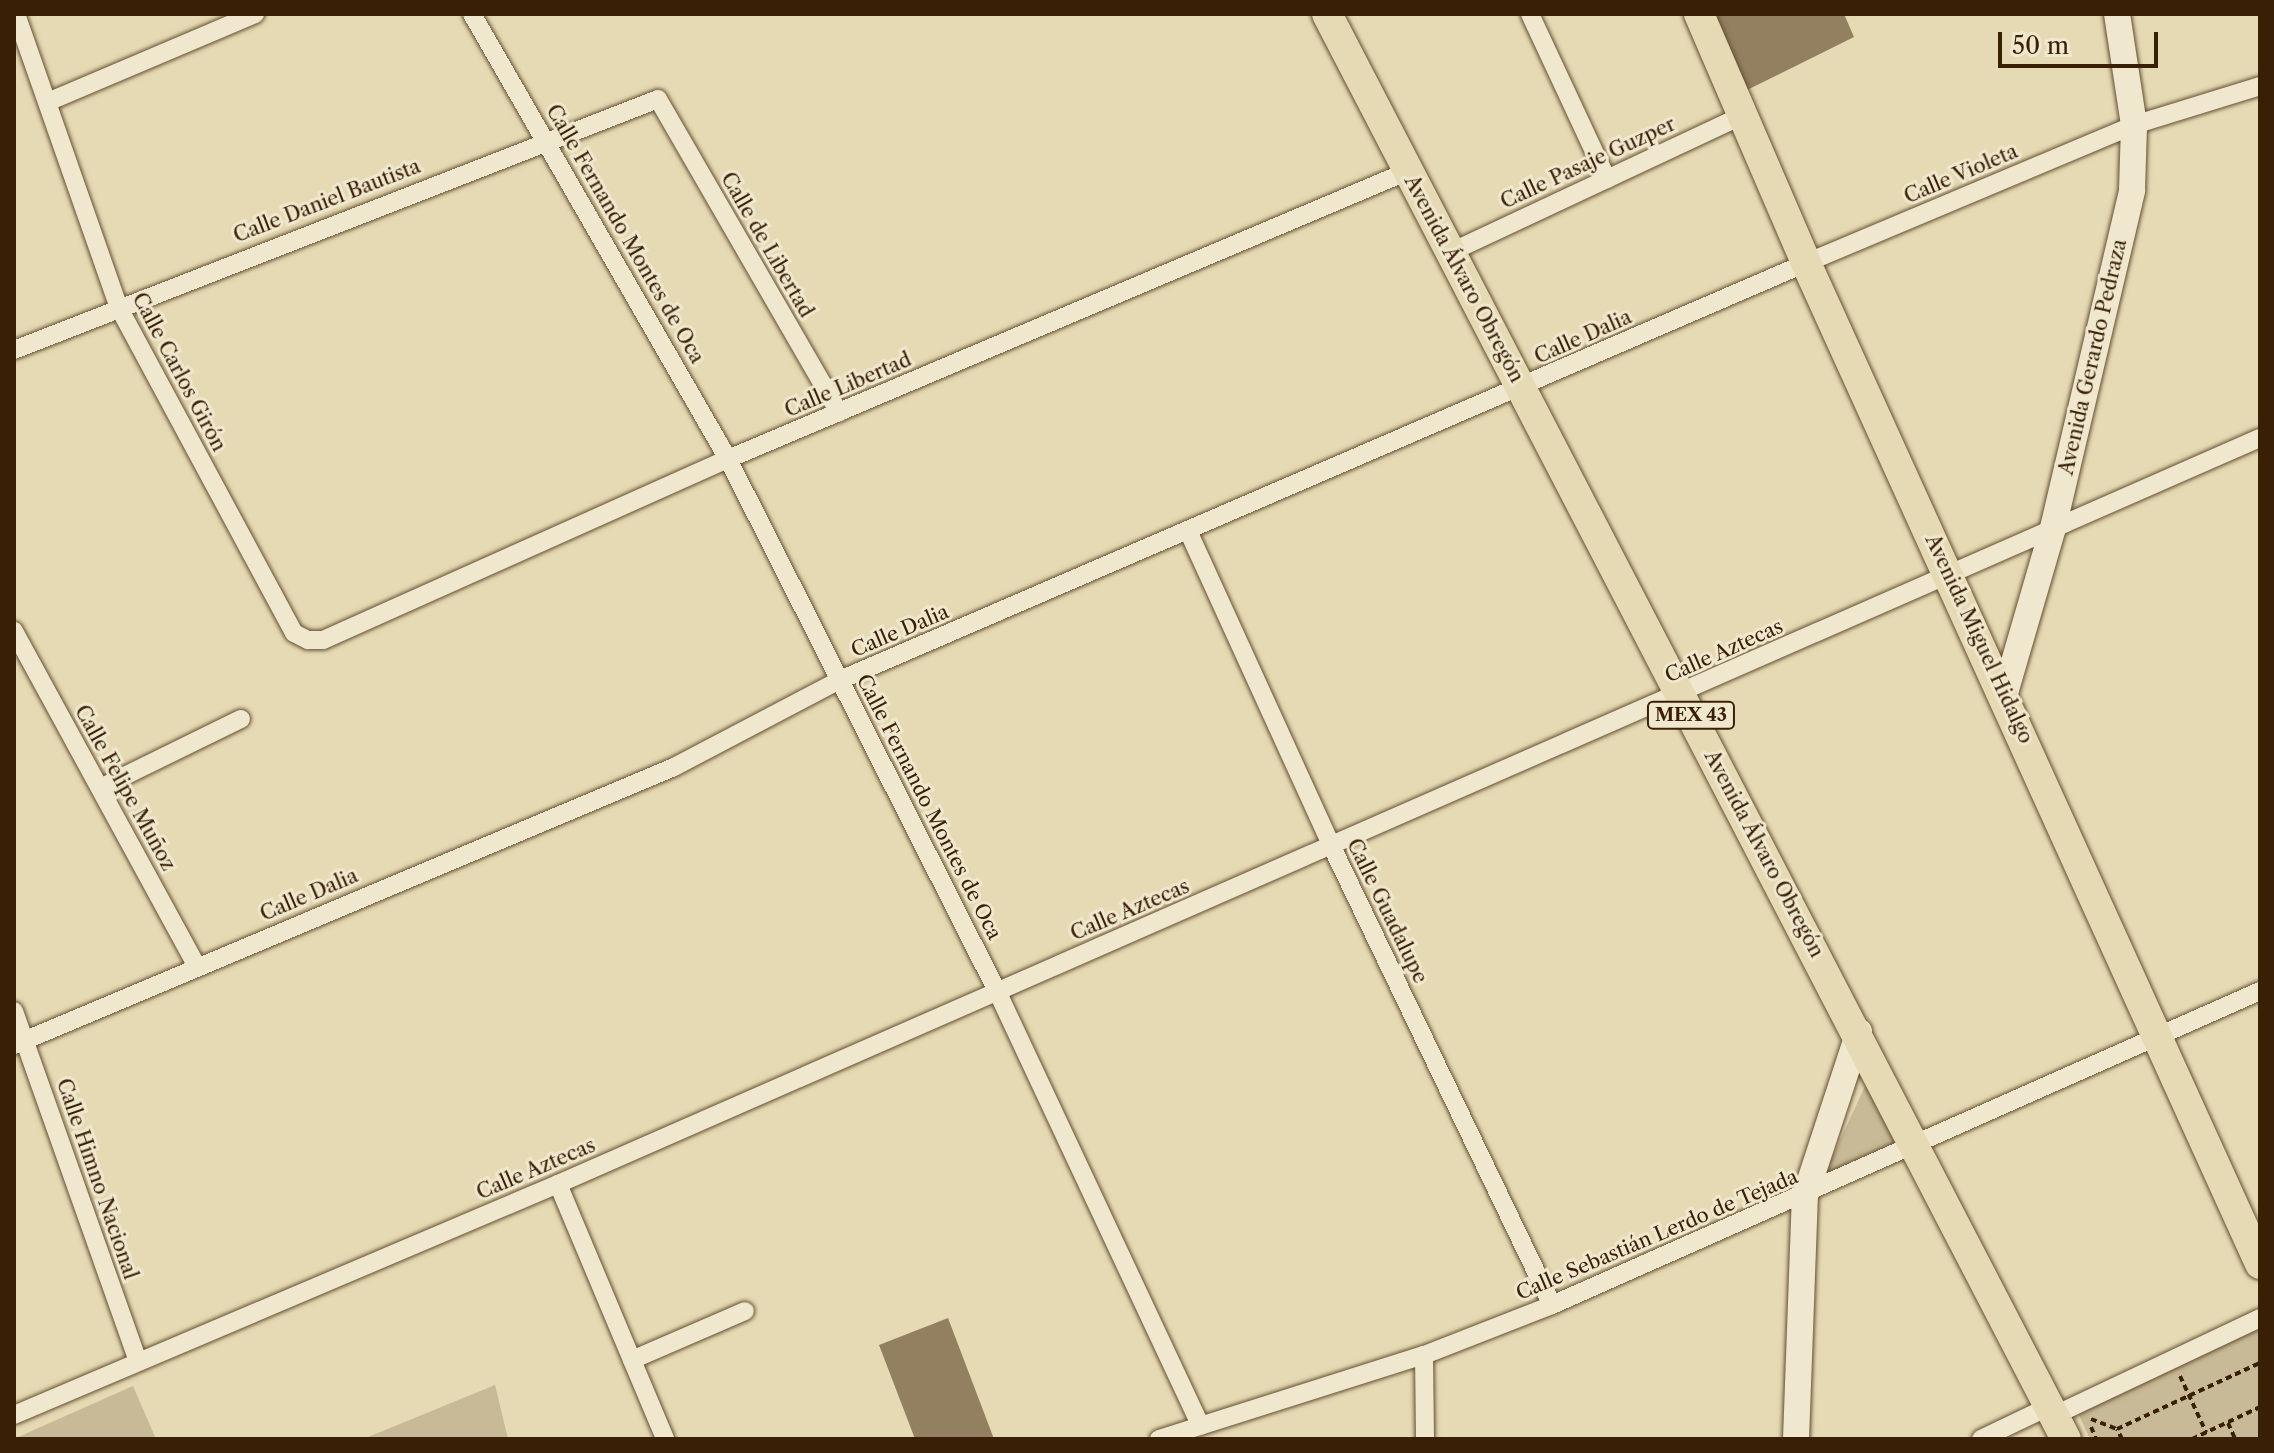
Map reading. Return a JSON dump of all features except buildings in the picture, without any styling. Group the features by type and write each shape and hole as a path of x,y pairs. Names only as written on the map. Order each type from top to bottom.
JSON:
{"main road":[{"name":"Avenida Álvaro Obregón","path":"1327,14 1916,1146 2064,1419"},
{"name":"Avenida Miguel Hidalgo","path":"1699,14 1806,263 2005,693 2260,1264"}],"street":[{"name":"Calle Carlos Girón","path":"16,14 50,101 118,306 294,633 308,640"},
{"path":"50,101 255,14"},
{"name":"Calle Fernando Montes de Oca","path":"472,14 728,459 997,991 1201,1426"},
{"path":"1530,14 1607,179"},
{"name":"Avenida Gerardo Pedraza","path":"2005,693 2053,528 2132,190 2134,125 2117,14"},
{"name":"Calle Violeta","path":"1806,263 2134,125 2260,86"},
{"name":"Calle Daniel Bautista","path":"14,350 118,306 658,99"},
{"name":"Calle de Libertad","path":"658,99 839,413"},
{"name":"Calle Pasaje Guzper","path":"1451,252 1744,115"},
{"name":"Calle Libertad","path":"308,640 323,640 728,459 1408,171"},
{"name":"Calle Dalia","path":"19,1042 674,767 840,680 1189,533 1806,263"},
{"name":"Calle Aztecas","path":"14,1415 558,1184 1681,695 2260,438"},
{"name":"Calle Guadalupe","path":"1189,533 1332,847 1552,1305"},
{"name":"Calle Felipe Muñoz","path":"14,631 197,966"},
{"path":"100,788 241,719"},
{"name":"Calle Sebastián Lerdo de Tejada","path":"1159,1439 1424,1355 1552,1305 1805,1196 2260,991"},
{"name":"Calle Himno Nacional","path":"14,1011 19,1042 138,1362"},
{"path":"1796,1439 1805,1196 1859,1032"},
{"path":"558,1184 665,1439"},
{"path":"632,1360 745,1311"},
{"path":"1981,1439 2064,1419 2260,1318"},
{"path":"1424,1355 1425,1439"}],"path":[{"path":"2064,1419 2117,1429 2260,1363"},
{"path":"2178,1372 2206,1432"},
{"path":"2192,1439 2260,1407"},
{"path":"2228,1422 2235,1439"},
{"path":"2117,1429 2122,1439"}],"shaded area":[{"path":"1872,1071 1904,1142 1824,1175"},
{"path":"2260,1325 2260,1439 2090,1439 2077,1411"},
{"path":"495,1385 508,1439 363,1439"},
{"path":"133,1386 156,1439 14,1439 36,1429"}]}
